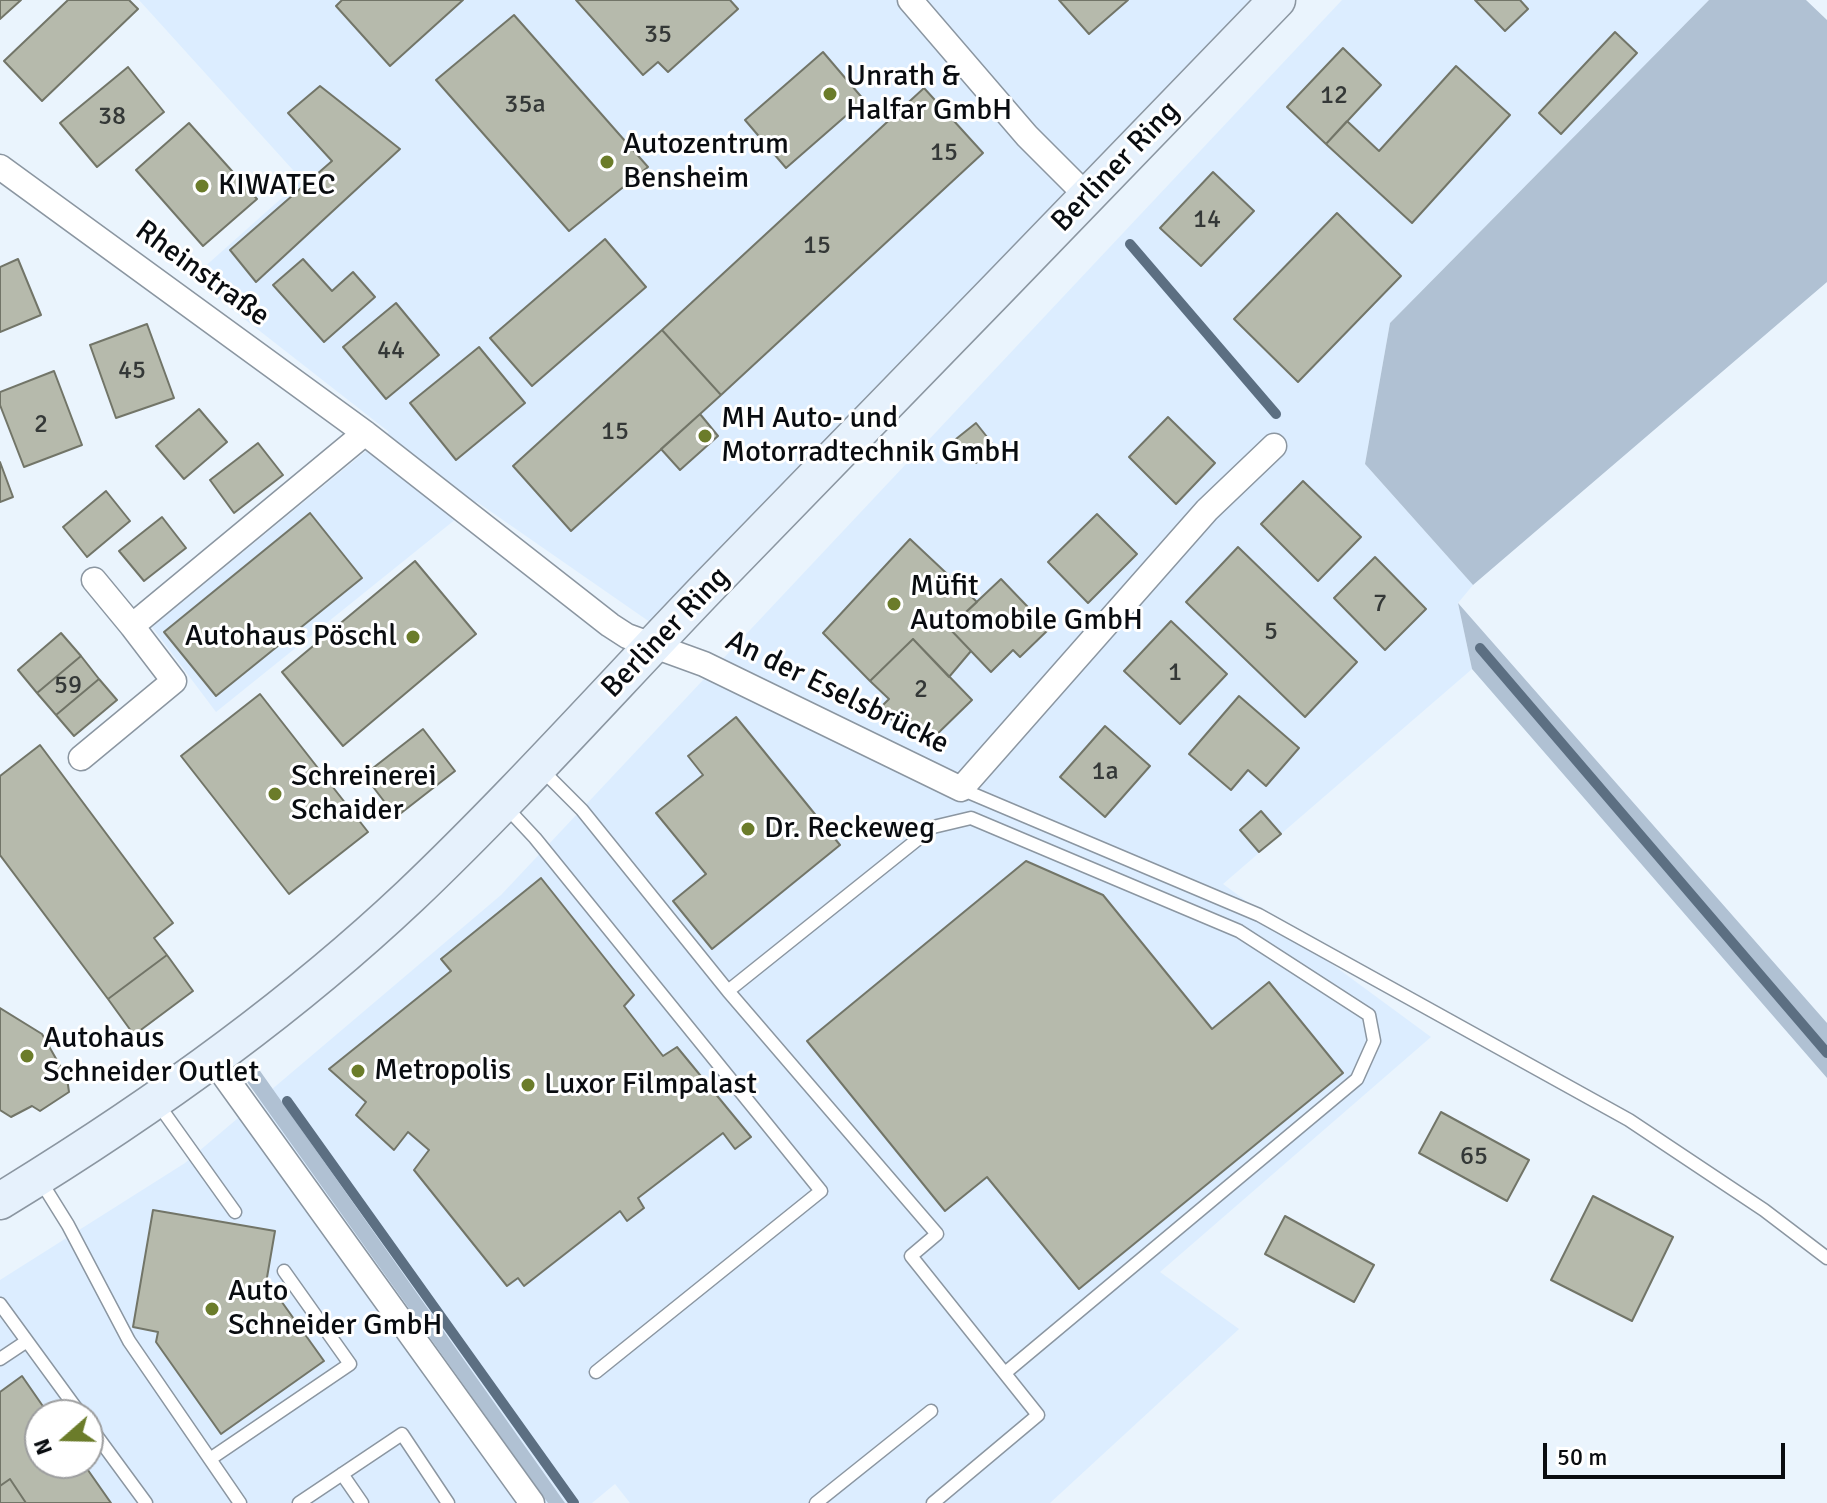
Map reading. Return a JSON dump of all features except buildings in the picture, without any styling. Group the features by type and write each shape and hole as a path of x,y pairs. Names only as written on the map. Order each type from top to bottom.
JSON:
{"street":[{"path":"910,0 1027,136 1088,197"},
{"name":"Berliner Ring","path":"0,1201 156,1101 213,1060 318,977 409,897 503,804 1277,0"},
{"name":"Rheinstraße","path":"0,167 365,433 610,625 627,636 654,645"},
{"path":"132,626 365,433"},
{"name":"An der Eselsbrücke","path":"654,645 704,664 961,789 1207,510 1274,446"},
{"path":"81,758 174,681 94,580"},
{"path":"213,1060 532,1503"}],"lane":[{"path":"538,767 582,810 728,991 937,1234 911,1256 1038,1415 933,1503"},
{"path":"961,789 1259,915 1629,1120 1764,1210 1827,1258"},
{"path":"503,804 535,838 821,1191 596,1372"},
{"path":"728,991 933,827 971,818 1239,931 1369,1015 1374,1041 1357,1079 1005,1373"},
{"path":"156,1101 235,1212"},
{"path":"38,1178 68,1225 129,1341 240,1503"},
{"path":"210,1459 350,1364 284,1271"},
{"path":"0,1304 69,1399"},
{"path":"0,1359 27,1341"},
{"path":"816,1503 931,1411"},
{"path":"304,1502 402,1434 448,1503"},
{"path":"104,1446 146,1503"},
{"path":"342,1474 362,1503"}],"shaded area":[{"path":"139,0 1263,0 657,627 477,502 216,712 152,627 389,432 192,278 302,180"},
{"path":"1342,0 1709,0 1390,323 1365,464 1473,585 1458,603 1472,669 1223,884 1431,1037 1160,1272 1239,1329 1050,1503 630,1503 615,1484 592,1503 0,1503 0,1280 185,1163 501,895"},
{"path":"1709,0 1806,0 1827,20 1827,282 1473,585 1365,464 1390,323"},
{"path":"1458,603 1827,1023 1827,1078 1472,669"},
{"path":"253,1061 565,1503 548,1503 240,1072"}],"waterway":[{"path":"1130,244 1276,414"},
{"path":"1480,648 1827,1053"},
{"path":"287,1101 574,1503"}],"place":[{"name":"Unrath & Halfar GmbH","path":"830,94"},
{"name":"Autozentrum Bensheim","path":"607,162"},
{"name":"KIWATEC","path":"202,186"},
{"name":"MH Auto- und Motorradtechnik GmbH","path":"705,436"},
{"name":"Müfit Automobile GmbH","path":"894,604"},
{"name":"Autohaus Pöschl","path":"413,637"},
{"name":"Schreinerei Schaider","path":"275,794"},
{"name":"Dr. Reckeweg","path":"748,829"},
{"name":"Autohaus Schneider Outlet","path":"27,1056"},
{"name":"Metropolis","path":"358,1071"},
{"name":"Luxor Filmpalast","path":"528,1085"},
{"name":"Auto Schneider GmbH","path":"212,1309"}]}
